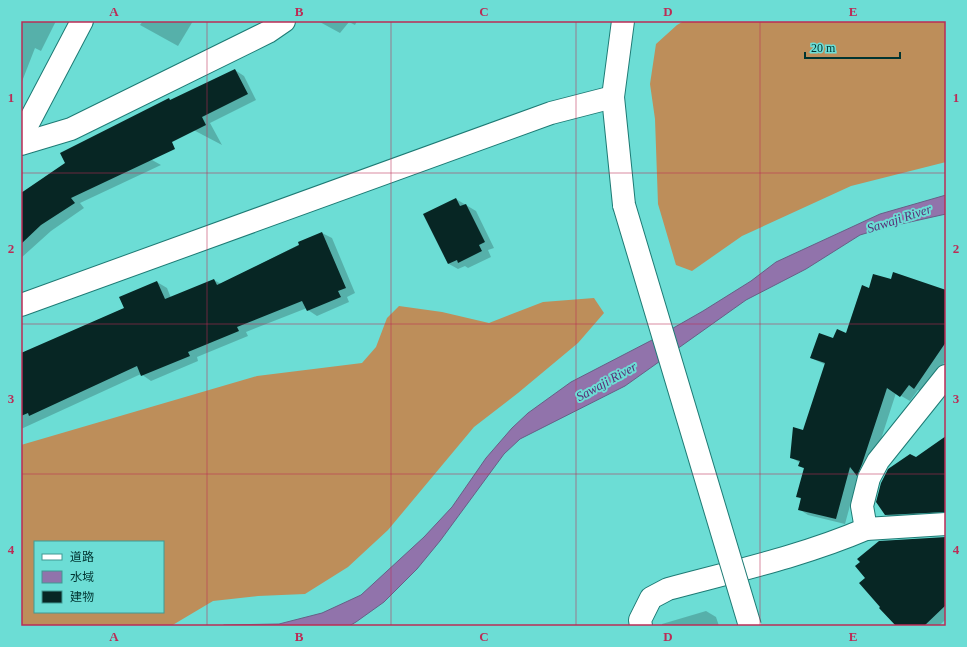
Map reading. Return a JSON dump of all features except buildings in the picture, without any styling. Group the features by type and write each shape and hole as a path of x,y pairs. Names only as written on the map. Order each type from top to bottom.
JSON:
{"street":[{"path":"21,137 82,21"},
{"path":"21,144 71,129 268,32 284,21"},
{"path":"623,21 613,96 624,206 750,626"},
{"path":"21,305 550,113 613,96"},
{"path":"866,529 862,506 869,478 878,461 946,376"},
{"path":"641,626 640,620 651,598 668,589 836,542 866,529 946,524"}],"shaded area":[{"path":"684,21 946,21 946,162 851,186 742,236 692,271 676,265 658,204 655,119 650,84 656,44 677,25"},
{"path":"594,298 604,313 578,343 474,427 388,530 348,567 305,594 258,596 213,601 171,626 21,626 21,445 257,376 362,363 376,347 387,318 399,306 442,312 489,323 543,302"}],"water":[{"name":"Sawaji River","path":"946,195 946,214 883,228 860,235 806,269 746,300 625,386 520,439 504,454 440,541 417,569 384,602 356,622 349,626 222,626 279,624 322,613 361,595 424,537 452,507 486,458 512,428 528,413 571,382 654,339 703,311 751,281 776,262 880,214"}]}
